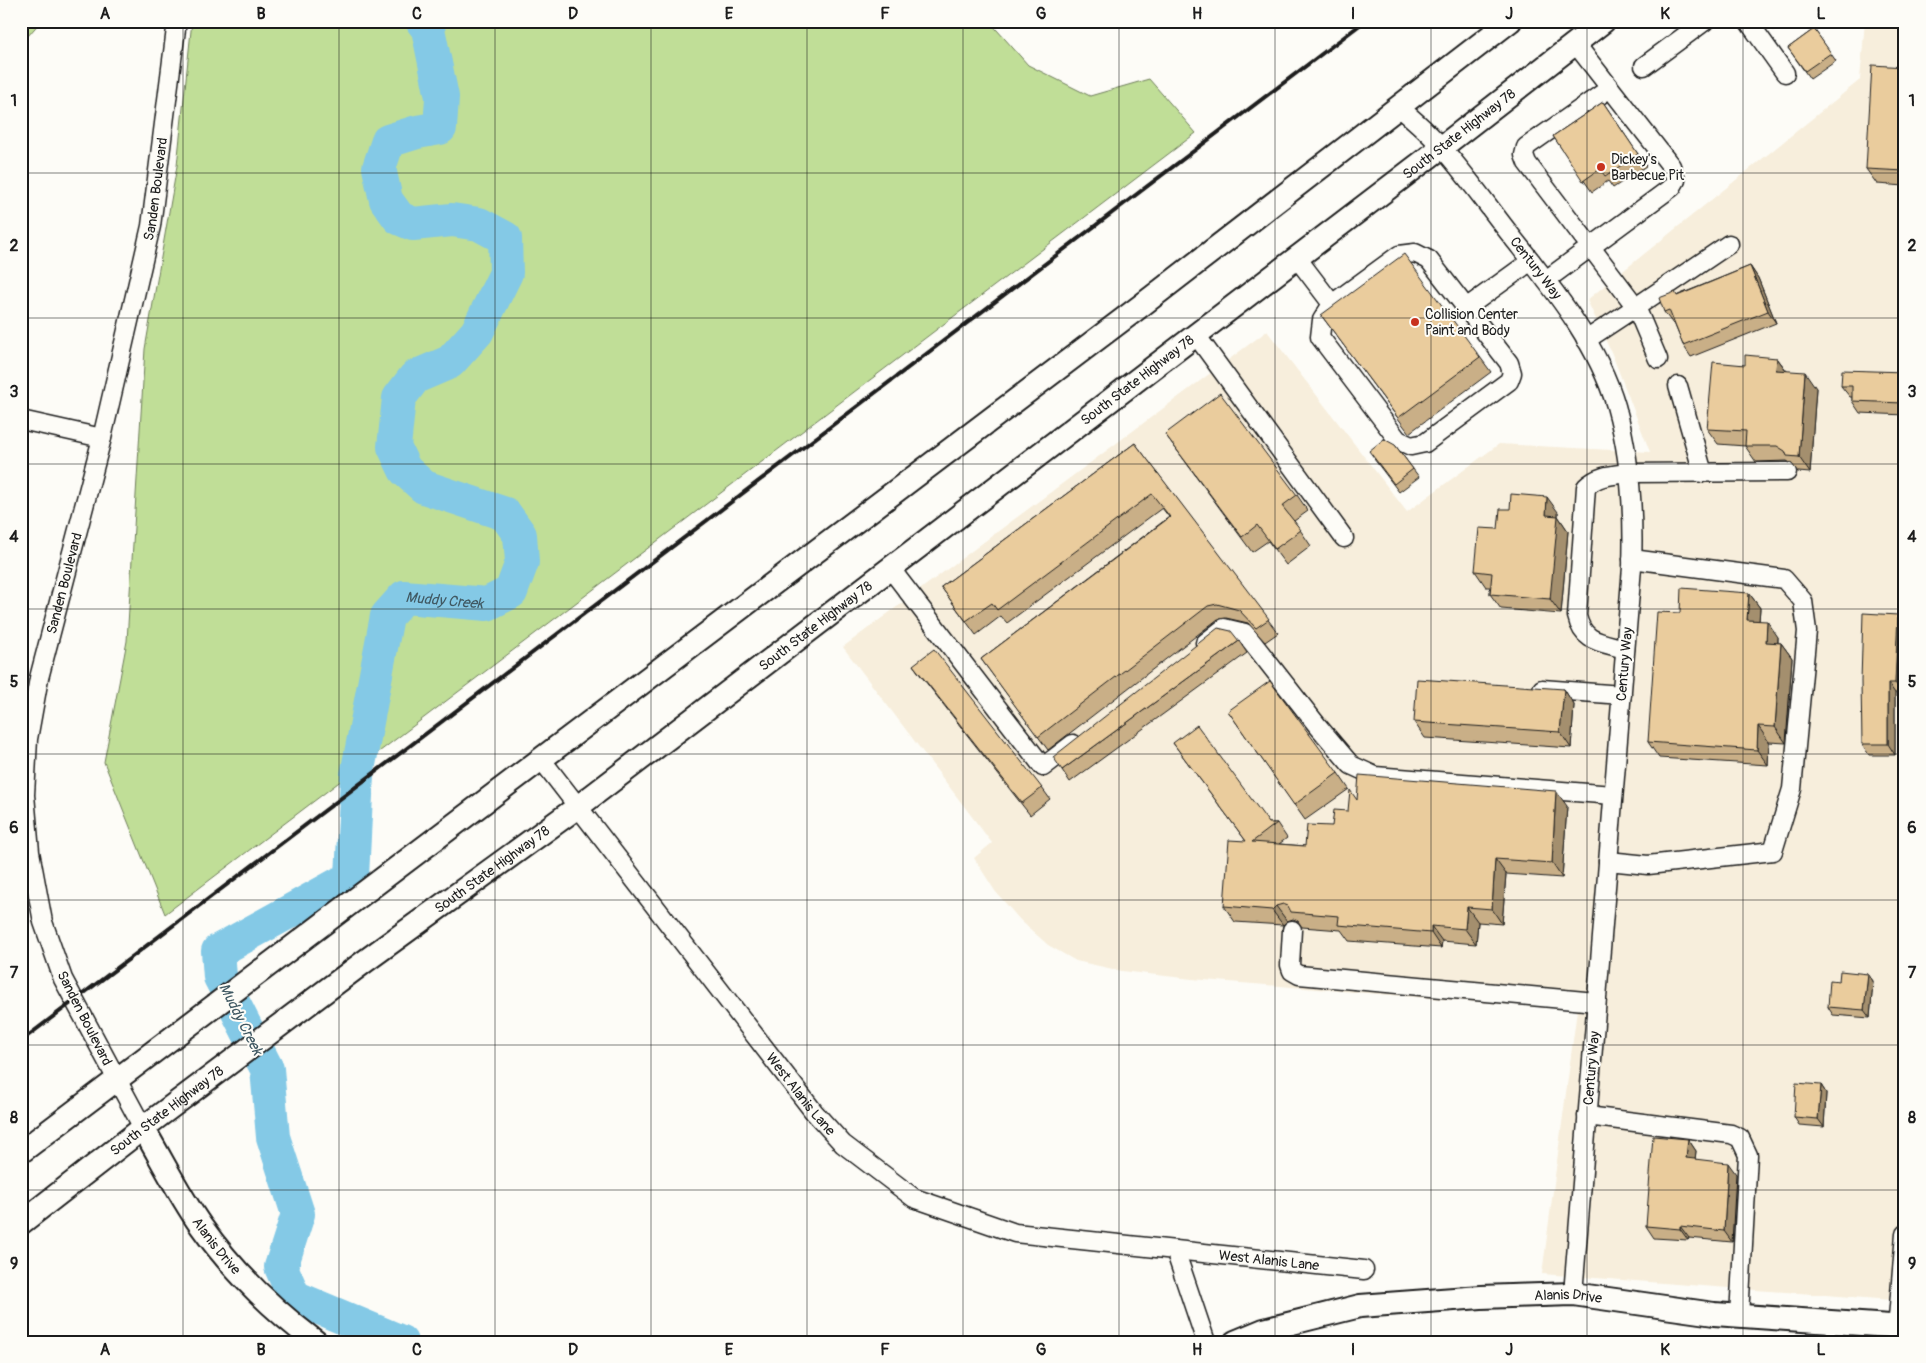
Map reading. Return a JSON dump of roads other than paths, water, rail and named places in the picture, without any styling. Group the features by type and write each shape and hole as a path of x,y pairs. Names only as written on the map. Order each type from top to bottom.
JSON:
{"main road":[{"path":"21,1152 1118,323 1510,21"},
{"name":"South State Highway 78","path":"21,1222 229,1063 579,806 1442,147 1604,21"},
{"name":"Alanis Drive","path":"143,1128 201,1226 240,1275 292,1324 316,1342"},
{"name":"Alanis Drive","path":"1235,1342 1264,1330 1360,1306 1481,1297 1573,1294 1739,1316 1899,1332"}],"street":[{"name":"Sanden Boulevard","path":"143,1128 116,1082 76,1000 63,979 43,922 30,852 26,795 28,739 40,678 102,438 151,226 177,21"},
{"path":"1644,66 1705,21"},
{"path":"1748,21 1785,73"},
{"path":"1546,280 1672,187 1676,180 1671,166 1576,44"},
{"path":"1610,88 1526,147 1524,155 1527,163 1636,307 1658,359"},
{"name":"Century Way","path":"1399,106 1442,147 1546,280 1586,340 1615,404 1626,446 1634,505 1632,559 1573,1294"},
{"path":"1586,340 1729,244"},
{"path":"1415,254 1428,260 1509,363 1512,373 1509,381 1425,444 1411,446 1398,440 1320,337 1322,320 1332,304 1399,255 1415,254"},
{"path":"1297,258 1332,304"},
{"path":"1466,308 1531,261"},
{"path":"1196,335 1344,538"},
{"path":"1678,386 1703,473"},
{"path":"21,420 102,438"},
{"path":"1625,648 1588,638 1580,630 1577,616 1586,487 1593,480 1604,476 1629,473 1787,472"},
{"path":"1608,861 1648,865 1773,851 1792,789 1807,631 1803,601 1784,579 1632,559"},
{"path":"890,568 1042,767 1090,731"},
{"path":"1193,652 1224,628 1245,633 1351,765 1375,776 1613,795"},
{"path":"1525,688 1622,695"},
{"name":"West Alanis Lane","path":"541,759 814,1112 843,1144 872,1168 914,1198 1015,1233 1364,1270"},
{"path":"1292,930 1290,966 1292,971 1299,975 1596,1002"},
{"path":"1587,1116 1731,1134 1740,1138 1748,1154 1739,1316"},
{"path":"1899,1332 1905,1234"},
{"path":"1176,1250 1206,1342"}],"waterway":[{"name":"Muddy Creek","path":"401,1342 294,1297 281,1267 298,1214 273,1137 267,1069 220,977 218,951 352,877 357,775 387,616 404,597 487,604 511,592 522,562 520,535 505,514 424,487 405,470 394,447 399,398 415,377 450,362 477,332 506,273 505,238 479,224 452,220 413,224 399,218 386,200 379,168 388,141 417,132 440,128 442,97 428,29 422,21"}],"railway":[{"path":"21,1041 1365,21"}],"place":[{"name":"Dickey's Barbecue Pit","path":"1601,167"},
{"name":"Collision Center Paint and Body","path":"1415,322"}]}
